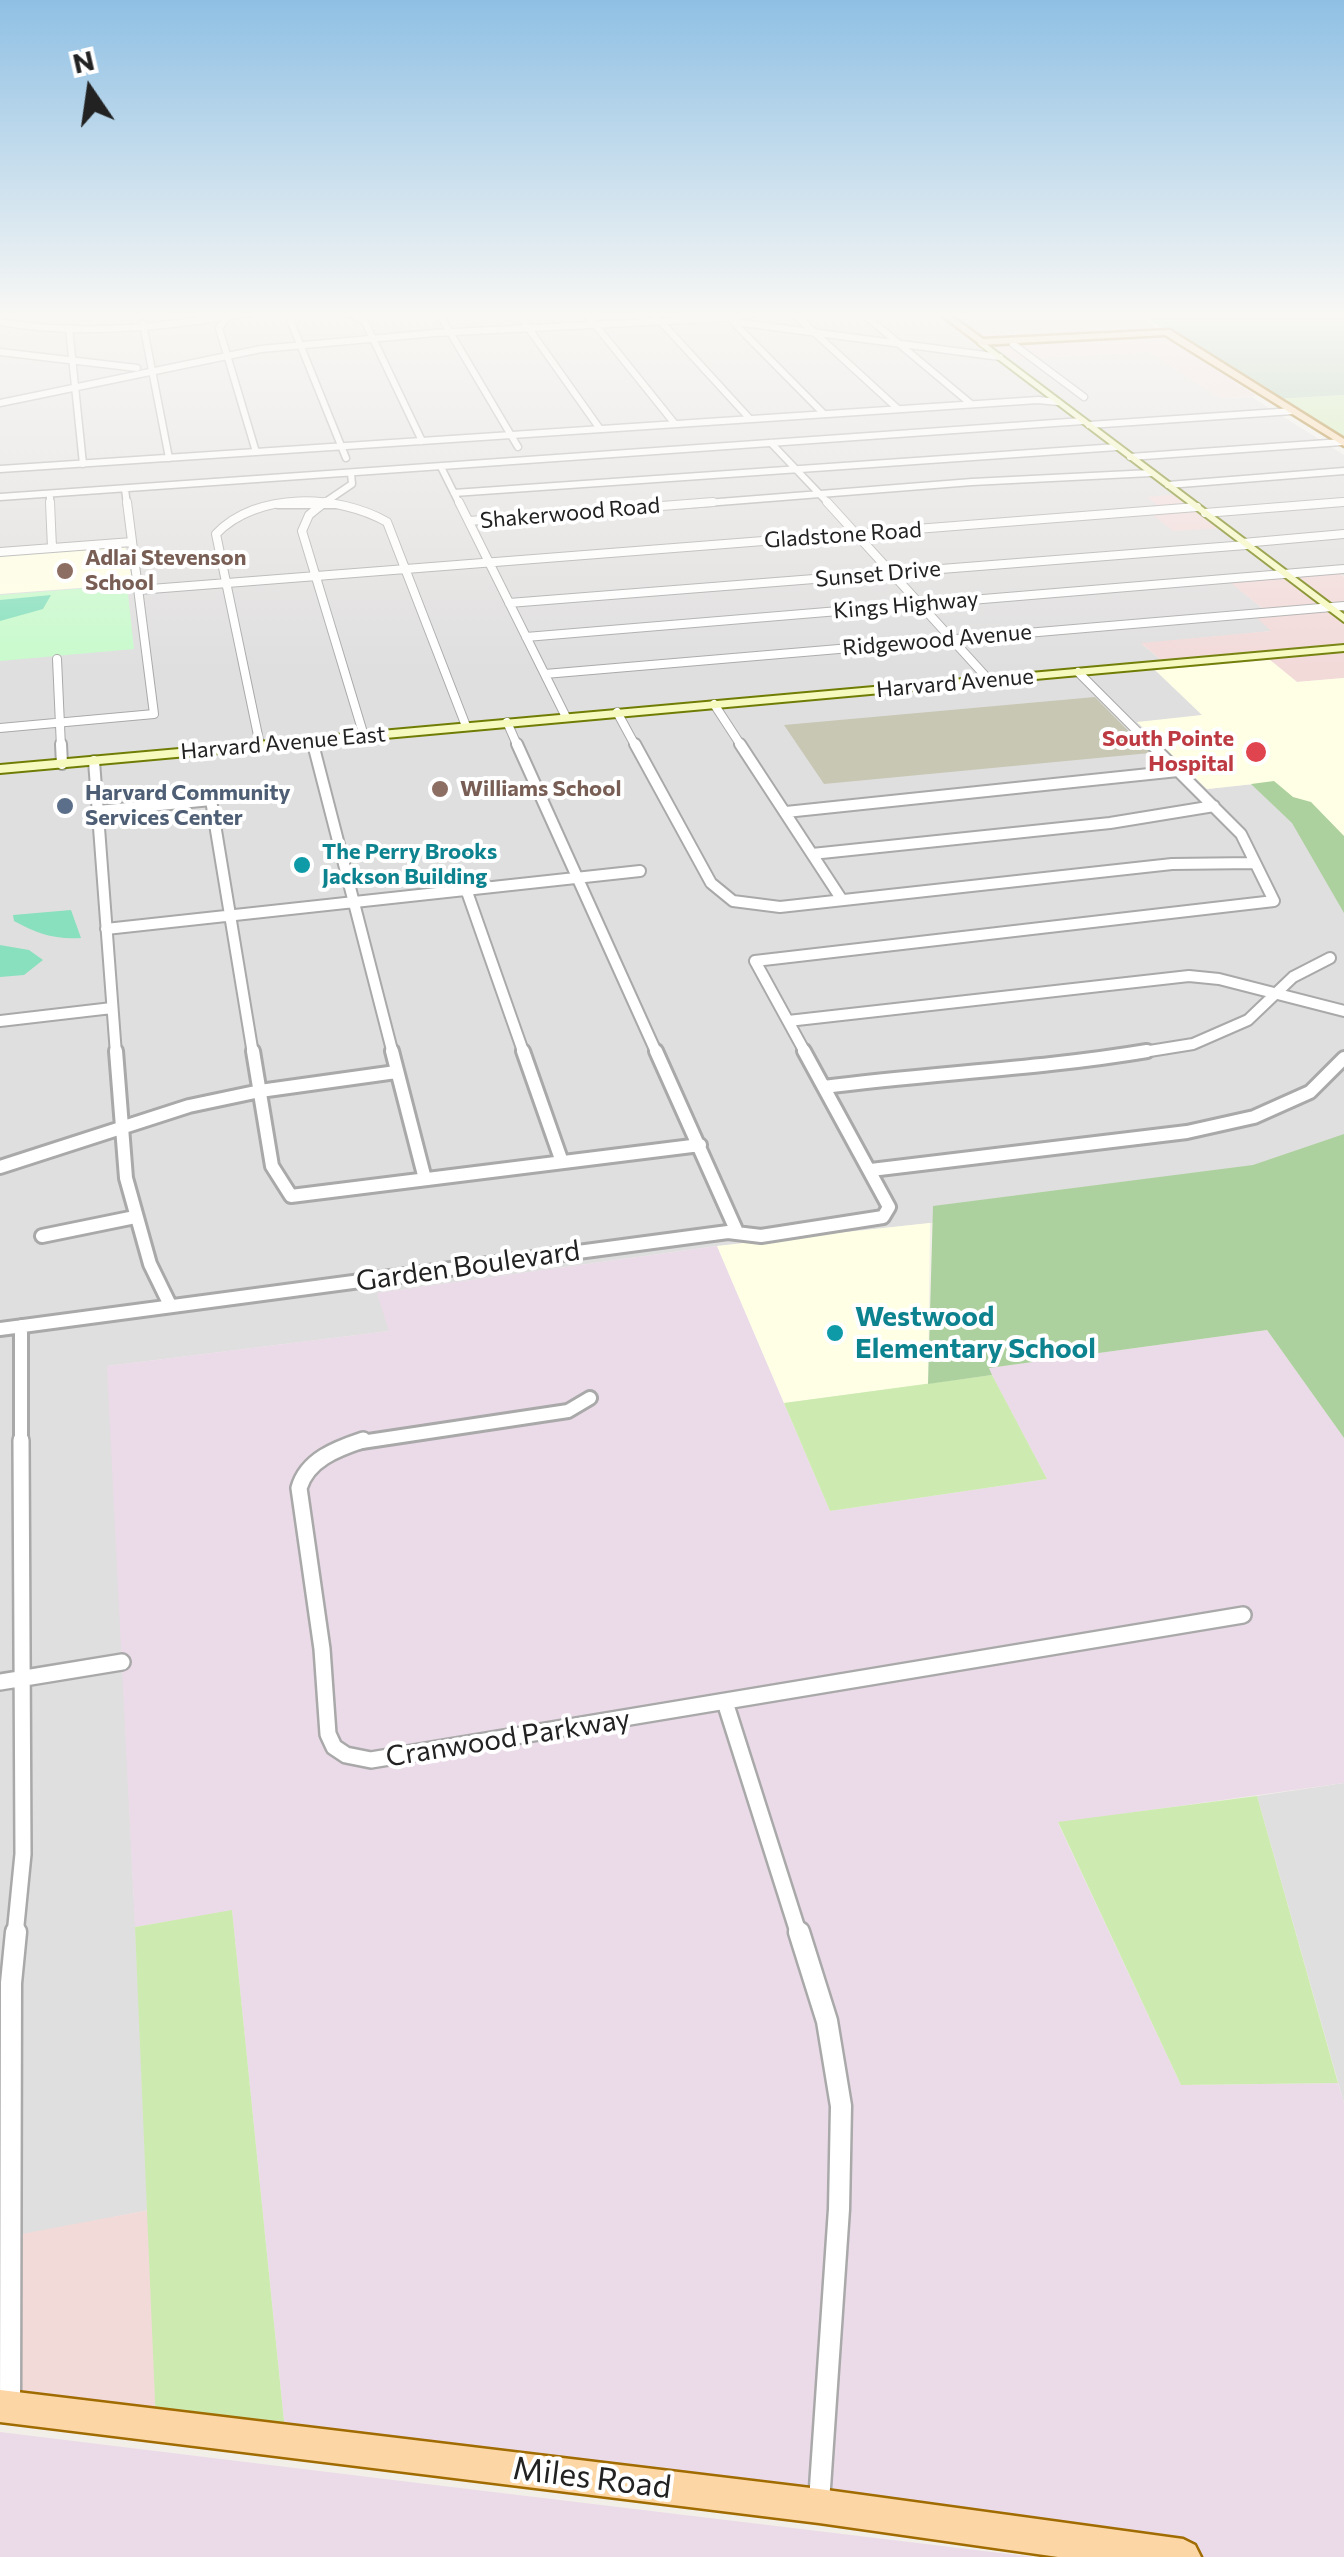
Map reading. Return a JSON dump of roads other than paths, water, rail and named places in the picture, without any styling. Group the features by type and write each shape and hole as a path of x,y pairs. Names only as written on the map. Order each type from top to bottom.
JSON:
{"main road":[{"path":"1097,431 1344,619"},
{"path":"1318,431 1340,445"},
{"name":"Harvard Avenue","path":"566,717 1344,648"},
{"name":"Harvard Avenue East","path":"0,769 566,717"},
{"name":"Miles Road","path":"5,2406 819,2506 1182,2557"}],"street":[{"path":"79,431 82,464"},
{"path":"164,431 169,458"},
{"path":"250,431 256,452"},
{"path":"335,431 346,458"},
{"path":"417,431 422,441"},
{"path":"510,431 518,447"},
{"path":"0,469 566,431"},
{"path":"0,497 955,431"},
{"path":"771,443 895,573 989,680"},
{"path":"1130,457 1340,445"},
{"path":"454,492 1117,447"},
{"path":"441,467 566,717"},
{"path":"1168,485 1344,471"},
{"name":"Shakerwood Road","path":"468,521 1151,472"},
{"path":"351,473 352,484 306,516 302,531 364,736"},
{"path":"0,728 154,714 125,488"},
{"path":"50,494 52,548"},
{"path":"260,746 216,534 239,515 268,506 326,502 362,508 387,522 466,726"},
{"name":"Gladstone Road","path":"138,590 858,534 1344,502"},
{"name":"Sunset Drive","path":"509,603 1344,534"},
{"path":"0,552 132,542"},
{"name":"Kings Highway","path":"526,637 1344,569"},
{"name":"Ridgewood Avenue","path":"546,674 1344,606"},
{"path":"57,659 62,764"},
{"path":"1078,672 1248,844 1274,901 755,961 871,1170 1187,1132 1254,1117 1310,1092 1344,1058"},
{"path":"714,704 842,900"},
{"path":"616,712 711,884 733,902 780,907 1172,864 1254,863"},
{"path":"507,722 737,1232"},
{"path":"312,741 424,1180"},
{"path":"94,760 126,1178 150,1264 170,1305"},
{"path":"786,812 1178,771"},
{"path":"98,810 211,800 272,1166 290,1196 700,1145"},
{"path":"812,854 1110,824 1214,806"},
{"path":"106,929 640,870"},
{"path":"466,889 562,1162"},
{"path":"824,1087 925,1074 1050,1068 1147,1054 1226,1032 1248,1020 1293,977 1330,958"},
{"path":"788,1021 1189,976 1219,978 1344,1011"},
{"path":"0,1021 112,1008"},
{"path":"0,1167 120,1127 260,1091 396,1072"},
{"name":"Garden Boulevard","path":"0,1329 737,1232 761,1236 883,1217 889,1207 871,1170"},
{"path":"42,1236 135,1217"},
{"path":"5,2406 11,1983 24,1854 21,1326"},
{"name":"Cranwood Parkway","path":"590,1398 568,1411 364,1440 338,1448 304,1470 298,1488 322,1649 328,1734 334,1747 346,1755 372,1760 1244,1615"},
{"path":"0,1682 122,1662"},
{"path":"725,1702 828,2021 842,2106 819,2506"}],"place":[{"name":"Adlai Stevenson School","path":"65,571"},
{"name":"South Pointe Hospital","path":"1256,752"},
{"name":"Williams School","path":"440,789"},
{"name":"Harvard Community Services Center","path":"65,806"},
{"name":"The Perry Brooks Jackson Building","path":"302,865"},
{"name":"Westwood Elementary School","path":"835,1333"}]}
